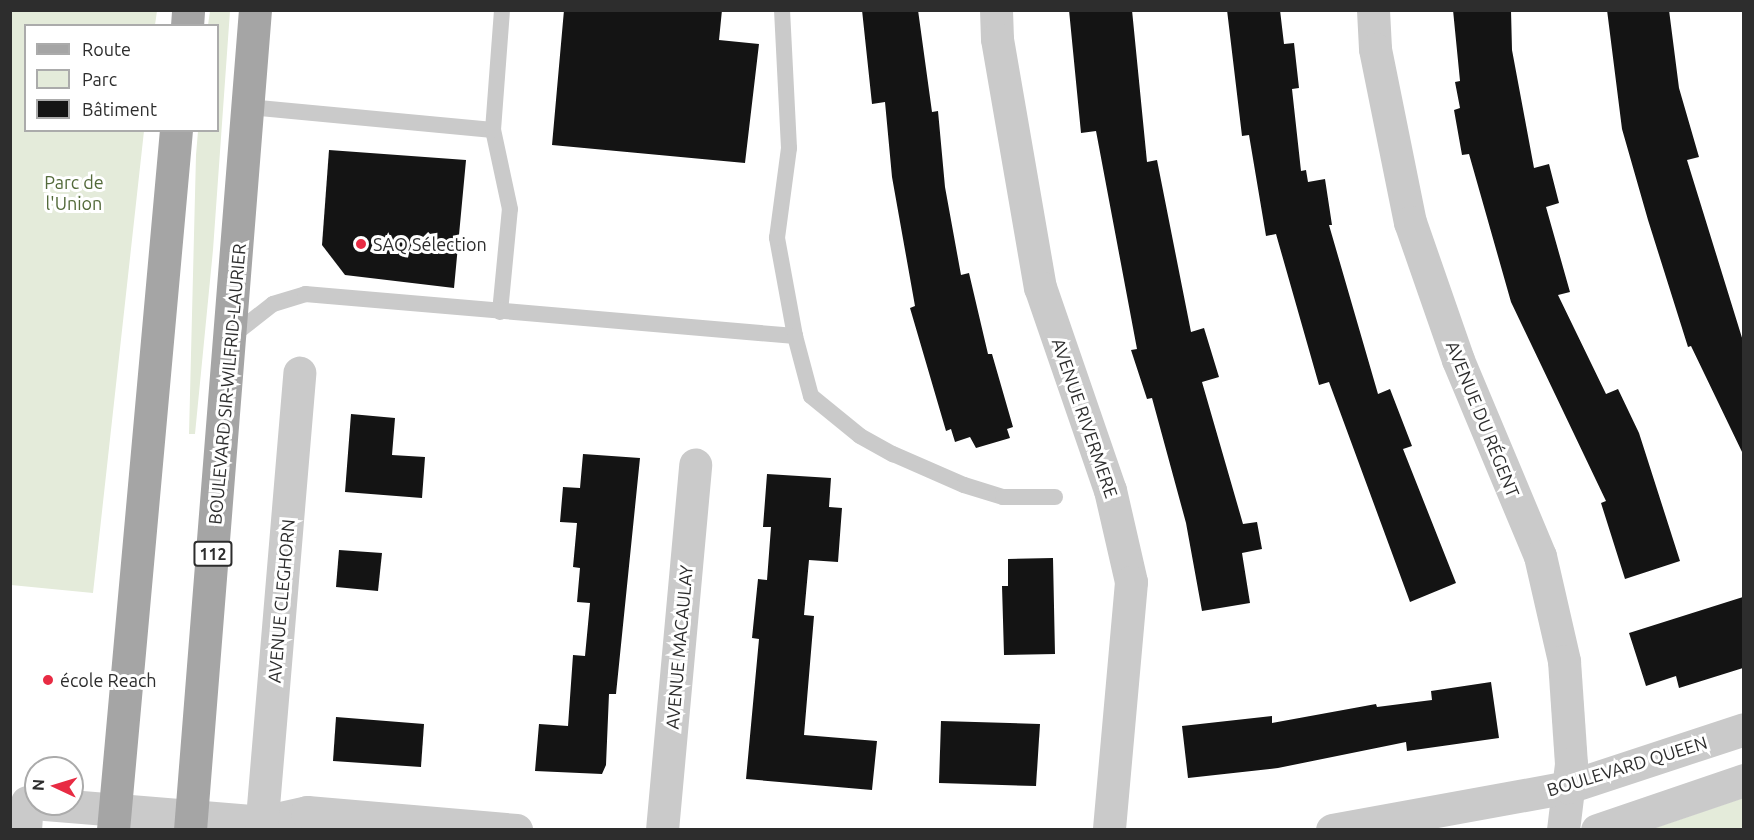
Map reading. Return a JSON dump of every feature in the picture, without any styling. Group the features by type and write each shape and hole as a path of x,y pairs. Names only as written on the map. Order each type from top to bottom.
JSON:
{"main road":[{"name":"BOULEVARD SIR-WILFRID-LAURIER","path":"190,823 232,336 255,10"},
{"path":"114,820 176,132"}],"street":[{"name":"AVENUE RIVERMERE","path":"996,10 997,39 1040,286 1110,490 1131,582 1109,830"},
{"name":"AVENUE DU RÉGENT","path":"1373,10 1375,50 1410,222 1458,360 1540,556 1564,661 1571,764 1563,830"},
{"name":"AVENUE CLEGHORN","path":"266,827 299,373"},
{"name":"AVENUE MACAULAY","path":"662,830 695,464"},
{"name":"BOULEVARD QUEEN","path":"1332,830 1568,787 1743,729"},
{"path":"1598,830 1743,780"},
{"path":"84,816 114,820 266,827 307,812 516,830"}],"lane":[{"path":"500,312 510,209 493,130 502,10"},
{"path":"782,10 789,148 777,238 795,336 812,396 860,436 893,454 964,485 1003,497 1055,497"},
{"path":"249,107 493,130"},
{"path":"232,336 283,298 315,295 795,336"}],"green space":[{"name":"Parc de l'Union","path":"10,11 157,11 155,24 24,24 24,132 144,132 93,593 11,585"},
{"path":"210,11 230,11 213,250 195,434 189,434 198,132 219,132 219,24 208,24"},
{"path":"1743,798 1743,829 1652,829"}],"building":[{"path":"564,10 722,10 719,40 759,44 745,163 552,145"},
{"path":"862,10 918,10 932,112 938,111 945,187 961,275 969,273 988,354 992,354 1013,427 1007,429 1010,438 976,448 970,437 955,442 951,429 946,431 910,308 915,306 892,177 885,102 872,104"},
{"path":"1069,10 1132,10 1147,162 1157,160 1191,332 1204,328 1219,377 1202,382 1243,524 1257,522 1262,549 1242,553 1250,603 1202,611 1186,523 1152,398 1147,399 1131,350 1137,349 1096,131 1081,133"},
{"path":"1227,10 1280,10 1284,44 1294,43 1299,88 1292,89 1301,171 1306,170 1308,182 1325,179 1332,225 1329,225 1378,394 1390,389 1412,446 1403,449 1456,583 1410,602 1329,382 1319,385 1276,234 1266,236 1249,135 1242,136"},
{"path":"1453,10 1511,10 1512,50 1534,168 1549,164 1559,203 1546,207 1570,292 1558,295 1606,394 1618,389 1639,433 1680,561 1625,579 1601,503 1606,501 1511,302 1469,154 1462,155 1454,110 1460,108 1455,82 1460,81"},
{"path":"1607,10 1669,10 1679,88 1699,157 1687,160 1743,341 1743,454 1691,346 1688,347 1648,220 1622,129"},
{"path":"329,150 466,160 454,288 345,275 322,245"},
{"path":"351,414 395,418 392,455 425,457 422,498 345,492"},
{"path":"583,454 640,458 616,694 609,694 606,765 602,774 535,771 539,724 568,726 573,655 585,656 590,603 577,602 580,568 573,567 577,523 560,522 563,487 580,488"},
{"path":"767,474 831,478 829,507 842,508 838,562 809,560 804,615 814,616 804,735 877,741 872,790 746,779 759,639 752,638 758,579 767,580 771,527 763,527"},
{"path":"339,550 382,553 378,591 336,587"},
{"path":"1053,558 1055,654 1004,655 1002,586 1008,586 1008,559"},
{"path":"1743,597 1743,668 1679,688 1676,676 1646,686 1629,633"},
{"path":"1491,682 1499,738 1407,751 1406,742 1278,768 1188,778 1182,726 1272,716 1272,723 1376,704 1377,707 1432,700 1431,691"},
{"path":"336,717 424,724 421,767 333,761"},
{"path":"941,721 1040,724 1036,786 939,783"}],"place":[{"name":"SAQ Sélection","path":"361,244"},
{"name":"école Reach","path":"48,680"}]}
